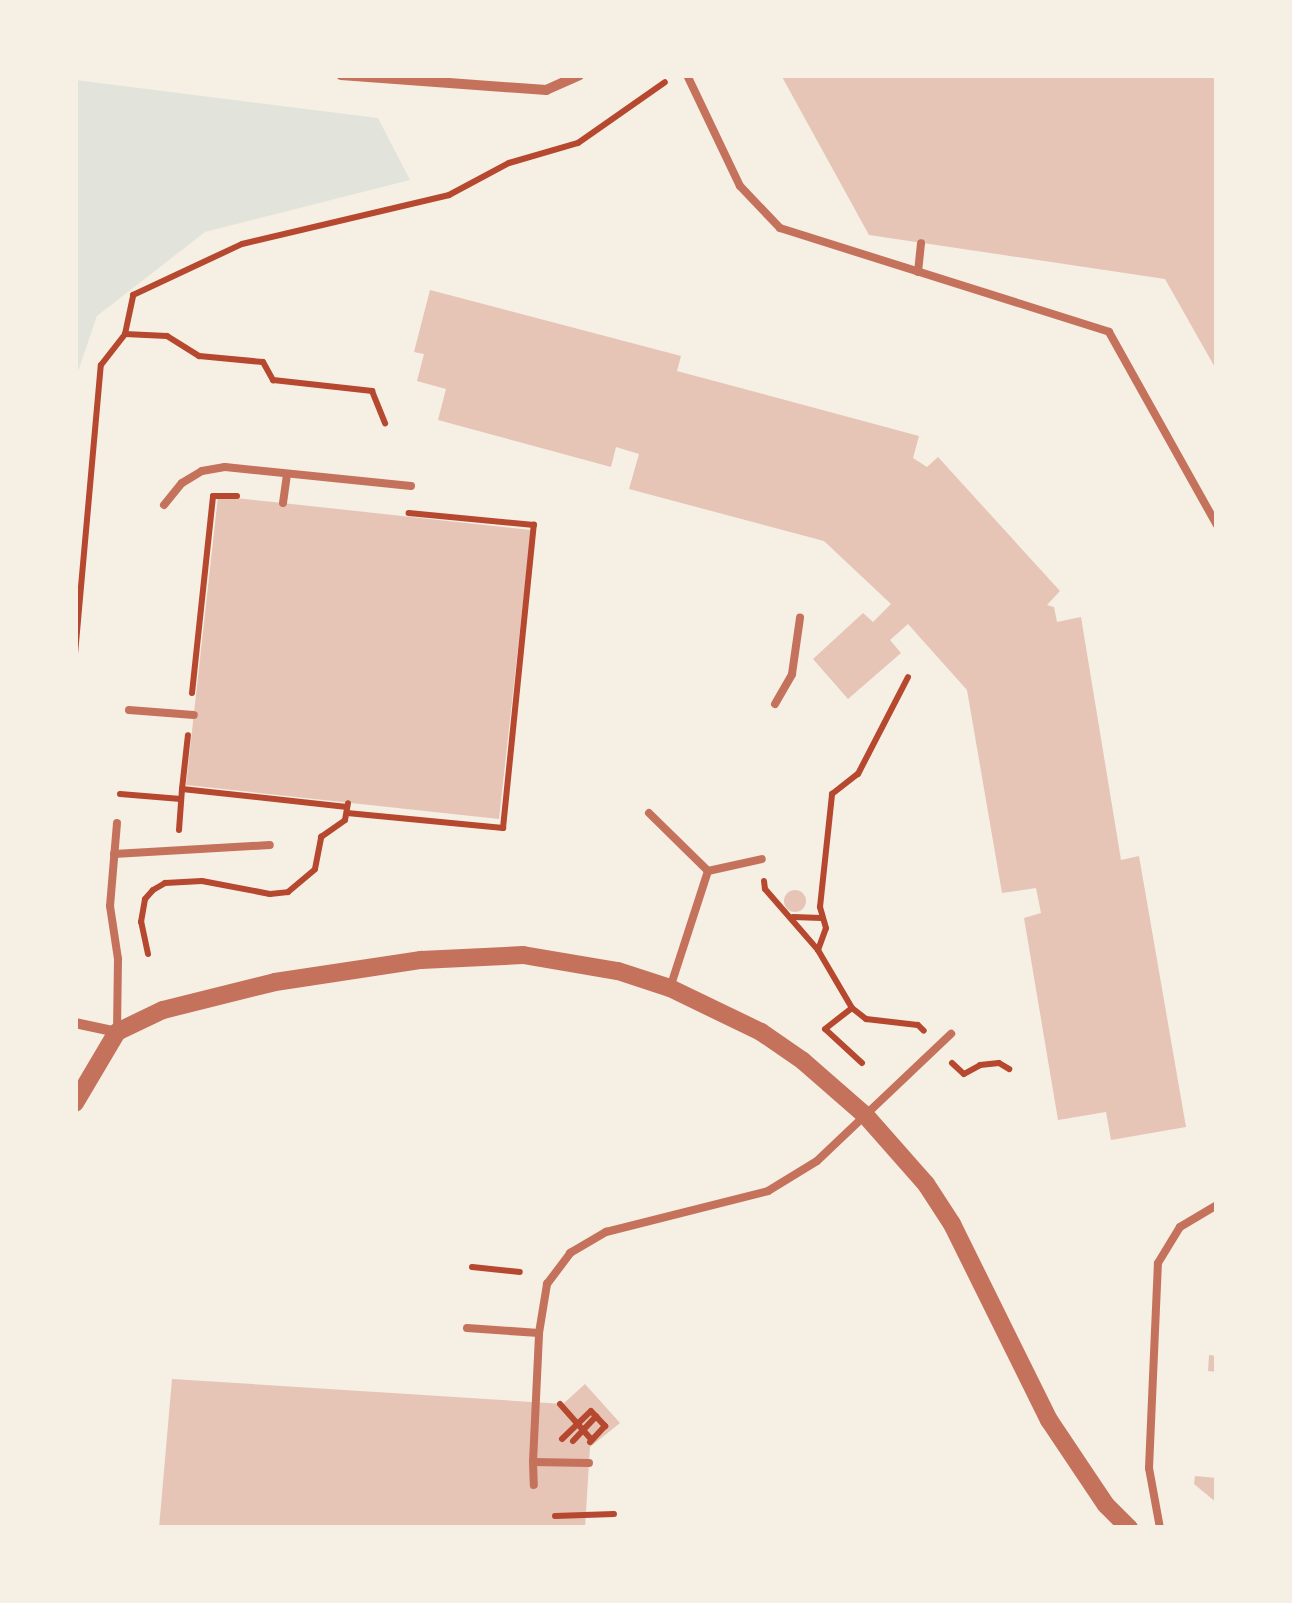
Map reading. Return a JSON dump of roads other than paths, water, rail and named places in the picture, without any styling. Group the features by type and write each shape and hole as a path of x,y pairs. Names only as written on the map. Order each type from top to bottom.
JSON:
{"street":[{"path":"341,75 546,90 578,75"},
{"path":"75,1104 117,1032 163,1010 223,992 455,958 522,955 573,962 670,988 761,1032 839,1089 866,1116 943,1210 1049,1420 1106,1505 1129,1528"},
{"path":"75,1023 117,1032"}],"lane":[{"path":"687,75 740,186 780,228 1110,332 1217,525"},
{"path":"918,272 921,242"},
{"path":"164,505 182,483 202,472 225,468 411,486"},
{"path":"283,502 287,474"},
{"path":"775,704 792,674 800,618"},
{"path":"128,710 192,715"},
{"path":"649,813 708,871"},
{"path":"117,823 110,906 118,959 117,1032"},
{"path":"114,854 270,845"},
{"path":"708,871 762,859"},
{"path":"670,988 708,871"},
{"path":"534,1484 539,1333 547,1284 570,1253 606,1232 768,1191 817,1161 951,1034"},
{"path":"1160,1528 1148,1468 1158,1264 1180,1227 1217,1205"},
{"path":"468,1328 539,1333"},
{"path":"533,1462 589,1464"}]}
